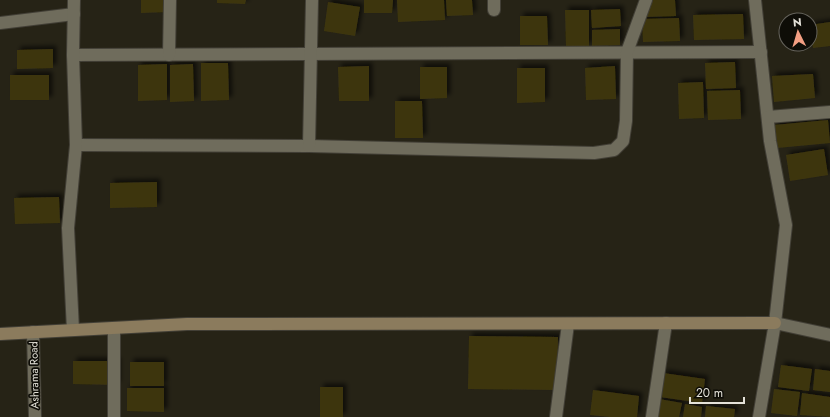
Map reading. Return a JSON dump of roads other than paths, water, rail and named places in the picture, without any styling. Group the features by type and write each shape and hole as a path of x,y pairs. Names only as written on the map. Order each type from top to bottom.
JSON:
{"street":[{"path":"73,330 68,228 76,145 72,55 74,0"},
{"path":"169,55 170,0"},
{"path":"309,146 312,0"},
{"path":"76,145 309,146 586,153 614,150 623,141 626,121 627,52 646,0"},
{"path":"755,0 770,141 786,225 775,323 759,417"},
{"path":"0,23 74,14"},
{"path":"72,55 761,52"},
{"path":"768,118 830,112"},
{"path":"652,417 666,323"},
{"path":"0,334 187,324 775,323 830,335"},
{"path":"556,417 568,324"},
{"path":"114,328 114,417"},
{"name":"Ashrama Road","path":"33,332 35,417"}]}
